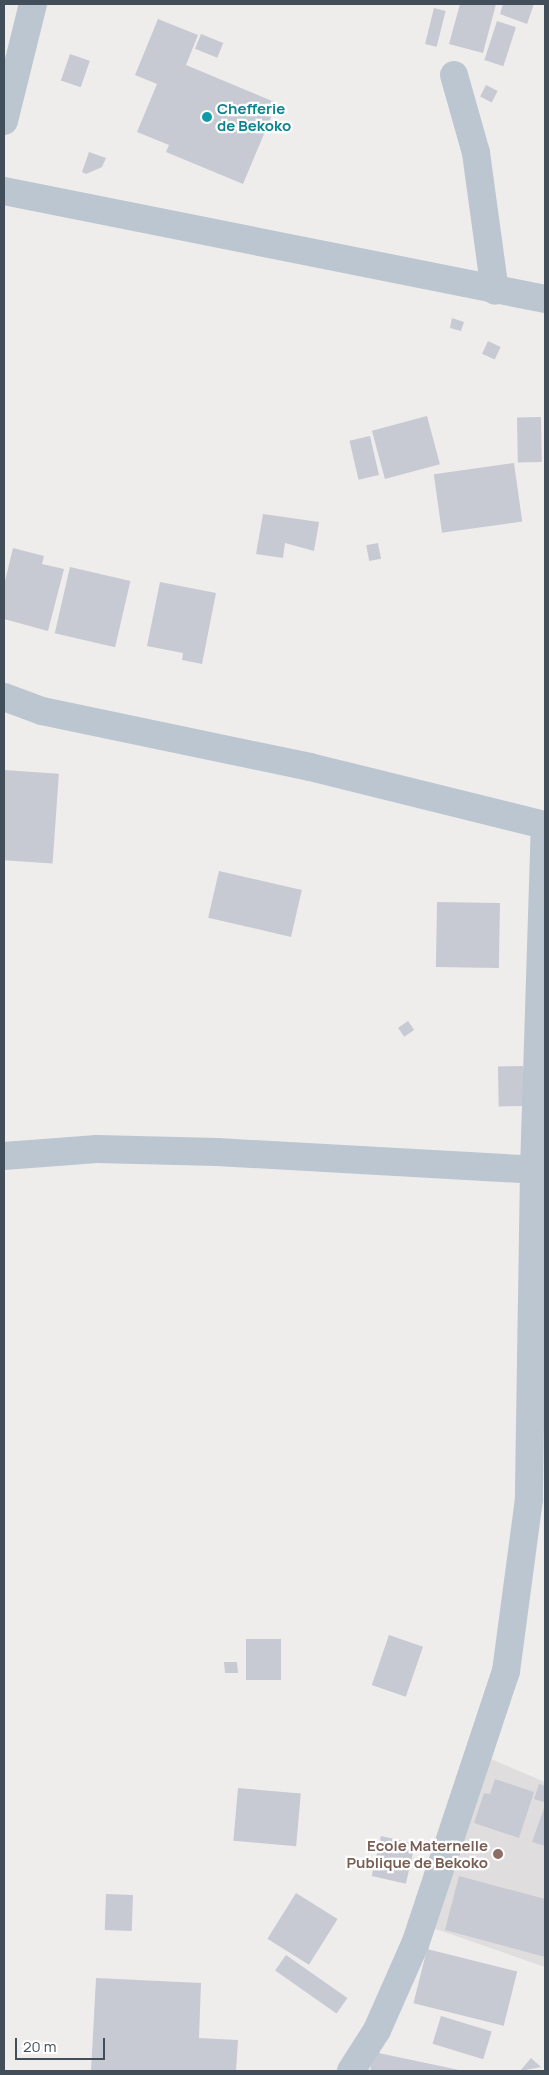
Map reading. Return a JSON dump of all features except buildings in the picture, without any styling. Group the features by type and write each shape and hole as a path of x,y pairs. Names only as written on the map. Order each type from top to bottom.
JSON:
{"street":[{"path":"4,121 33,4"},
{"path":"454,75 476,154 495,291"},
{"path":"4,191 495,291 545,299"},
{"path":"4,697 42,711 310,767 545,825 534,1170 530,1499 506,1671 415,1944 377,2030 352,2071"},
{"path":"4,1156 117,1150 534,1170"}],"shaded area":[{"name":"Ecole Maternelle Publique de Bekoko","path":"484,1756 545,1782 545,1967 427,1926"}],"place":[{"name":"Chefferie de Bekoko","path":"207,117"},
{"name":"Ecole Maternelle Publique de Bekoko","path":"498,1854"}]}
